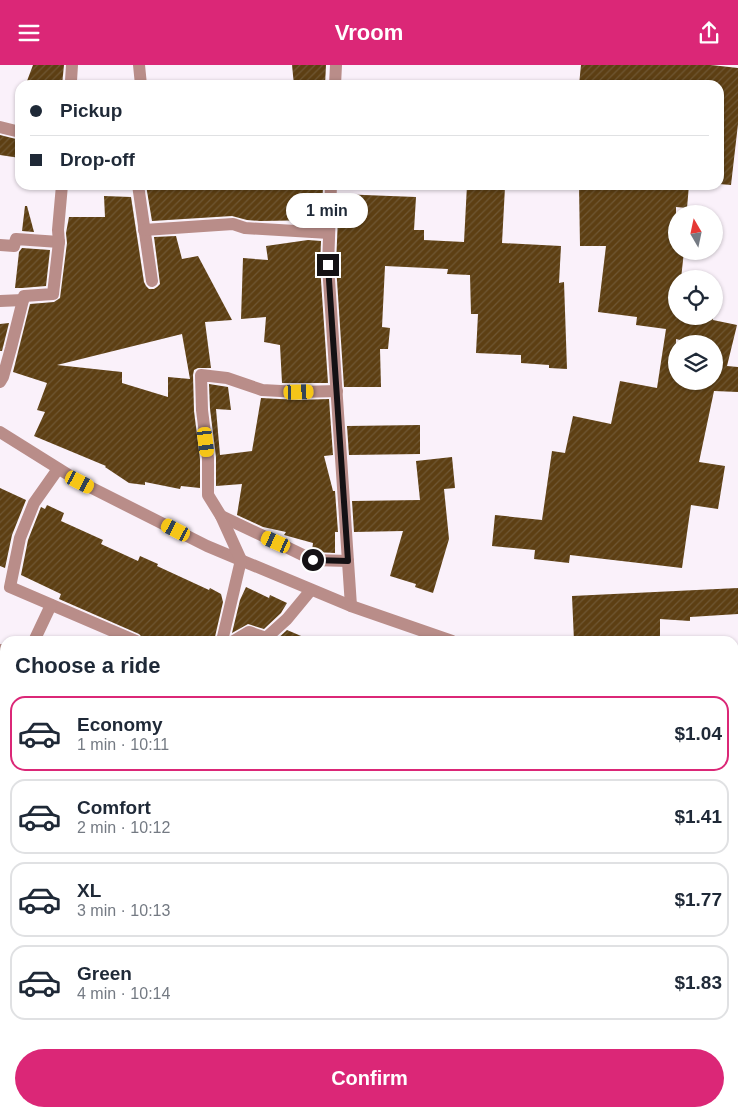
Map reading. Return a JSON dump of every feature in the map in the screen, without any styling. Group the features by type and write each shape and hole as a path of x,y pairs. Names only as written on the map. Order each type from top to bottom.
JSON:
{"street":[{"path":"71,80 72,65"},
{"path":"139,65 140,80"},
{"path":"335,80 336,65"},
{"path":"0,127 15,131"},
{"path":"0,382 3,377 24,296 53,294 59,242 58,230 62,190"},
{"path":"139,190 152,281"},
{"path":"331,190 328,265 351,606"},
{"path":"144,230 233,224 245,228 329,233"},
{"path":"0,245 14,246 16,239 59,242"},
{"path":"0,301 23,300"},
{"path":"223,636 241,560 221,516 208,495 208,458 202,410 201,375 227,378 262,390 336,391"},
{"path":"0,433 80,482 207,546 351,606 438,636"},
{"path":"58,469 34,503 20,539 10,587 124,636"},
{"path":"221,516 313,560 348,561"},
{"path":"268,636 287,619 311,589"},
{"path":"36,636 51,605"},
{"path":"242,636 248,632 260,636"}],"building":[{"path":"33,65 64,65 62,80 27,80"},
{"path":"292,65 326,65 325,80 294,80"},
{"path":"581,65 711,65 738,68 738,124 731,185 724,184 724,80 580,80"},
{"path":"0,135 15,139 15,157 0,155"},
{"path":"147,190 323,190 322,220 260,221 232,216 152,221"},
{"path":"467,190 505,190 502,243 561,246 559,283 564,282 567,369 549,368 549,365 521,363 521,355 476,353 478,314 471,314 470,275 447,274 448,269 385,266 382,327 390,328 388,349 380,349 381,387 344,387 336,265 339,194 416,197 414,230 424,230 424,240 464,242"},
{"path":"579,190 689,190 687,205 668,205 668,260 683,260 682,270 668,270 668,325 723,325 723,322 737,325 727,366 738,367 738,392 714,391 699,462 725,466 718,509 691,505 682,568 570,555 569,563 534,559 535,550 492,546 495,515 542,520 552,451 565,453 573,416 611,424 620,381 657,388 666,329 636,325 637,317 598,312 606,246 580,246"},
{"path":"104,196 131,197 146,286 149,289 154,289 160,284 154,237 176,236 182,259 198,256 232,320 205,322 211,368 198,368 194,370 193,375 194,411 200,459 200,488 181,486 180,489 145,482 145,485 129,483 106,466 34,436 45,412 37,410 47,383 13,372 30,304 54,302 60,298 69,217 105,217","holes":["182,334 190,379 168,377 168,397 122,383 122,372 57,365"]},
{"path":"25,206 27,206 34,232 22,231"},
{"path":"308,240 321,241 320,266 328,383 282,383 280,345 264,342 266,317 241,319 243,258 268,260 266,246"},
{"path":"22,248 50,250 46,286 15,288 19,252"},
{"path":"9,323 2,351 0,351 0,324"},
{"path":"209,384 228,387 231,410 216,409 220,455 252,451 261,398 329,399 333,455 324,456 333,491 335,491 338,532 335,532 335,553 312,551 313,543 284,535 286,532 263,527 237,515 242,484 216,486 216,457"},
{"path":"420,425 420,454 349,455 347,426"},
{"path":"452,457 455,488 444,489 449,539 433,593 415,587 416,584 390,576 403,531 354,532 352,501 420,500 416,461"},
{"path":"0,488 26,500 12,535 5,568 0,566"},
{"path":"47,505 64,513 61,521 103,540 101,544 138,561 140,556 158,564 157,566 221,594 223,602 215,636 141,636 59,599 61,594 21,575 28,540 41,507 45,509"},
{"path":"246,587 269,598 270,595 287,603 281,613 264,629 248,624 232,633 240,600"},
{"path":"738,588 738,614 690,617 690,621 660,619 660,636 574,636 572,596"},
{"path":"287,630 301,636 280,636"}],"route":[{"path":"313,560 348,561 328,265"}]}
